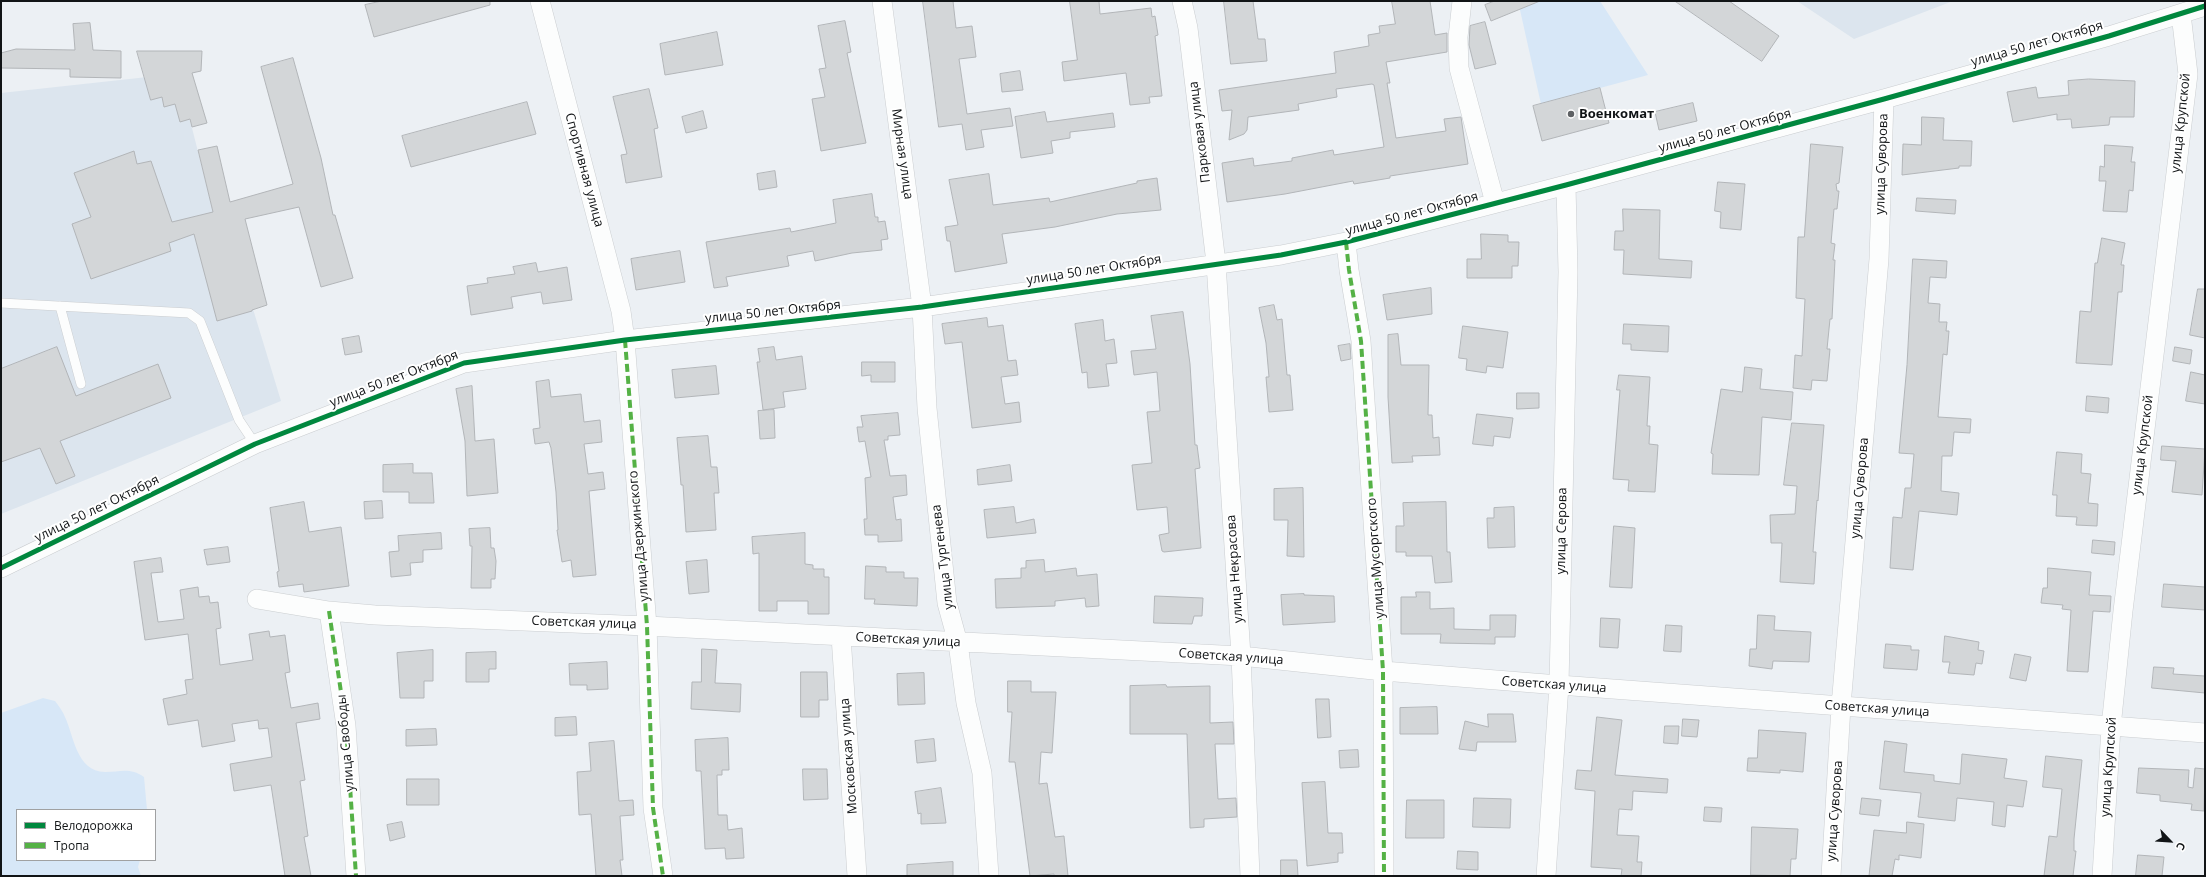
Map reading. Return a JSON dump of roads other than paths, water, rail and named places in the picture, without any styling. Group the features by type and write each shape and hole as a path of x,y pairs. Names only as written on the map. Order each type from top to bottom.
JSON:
{"street":[{"name":"Спортивная улица","path":"540,1 621,311 625,340"},
{"name":"Мирная улица","path":"882,1 922,307"},
{"name":"Парковая улица","path":"1182,1 1188,28 1216,263"},
{"path":"1462,1 1458,38 1459,68 1495,203"},
{"name":"улица 50 лет Октября","path":"1,568 255,444 464,363 625,340 922,307 1216,263 1281,255 1346,242 1566,186 1884,99 2205,6"},
{"name":"улица Крупской","path":"2102,876 2111,727 2124,603 2188,74 2181,14"},
{"name":"улица Суворова","path":"1831,876 1841,706 1879,258 1884,99"},
{"name":"улица Серова","path":"1546,876 1559,685 1568,280 1566,186"},
{"name":"улица Мусоргского","path":"1346,242 1349,270 1361,341 1383,671 1384,876"},
{"name":"улица Некрасова","path":"1216,263 1241,656 1250,876"},
{"name":"улица Тургенева","path":"922,307 927,408 947,603 958,643 966,703 982,773 989,876"},
{"name":"улица Дзержинского","path":"625,340 646,626 653,808 663,876"},
{"name":"Советская улица","path":"257,599 329,611 375,615 646,626 958,643 1241,656 1383,671 2205,733"},
{"name":"улица Свободы","path":"329,611 346,726 356,876"},
{"name":"Московская улица","path":"841,636 857,876"}],"lane":[{"path":"1,303 189,313 200,321 239,420 255,444"},
{"path":"60,306 81,384"}],"place":[{"name":"Военкомат","path":"1571,114"}]}
